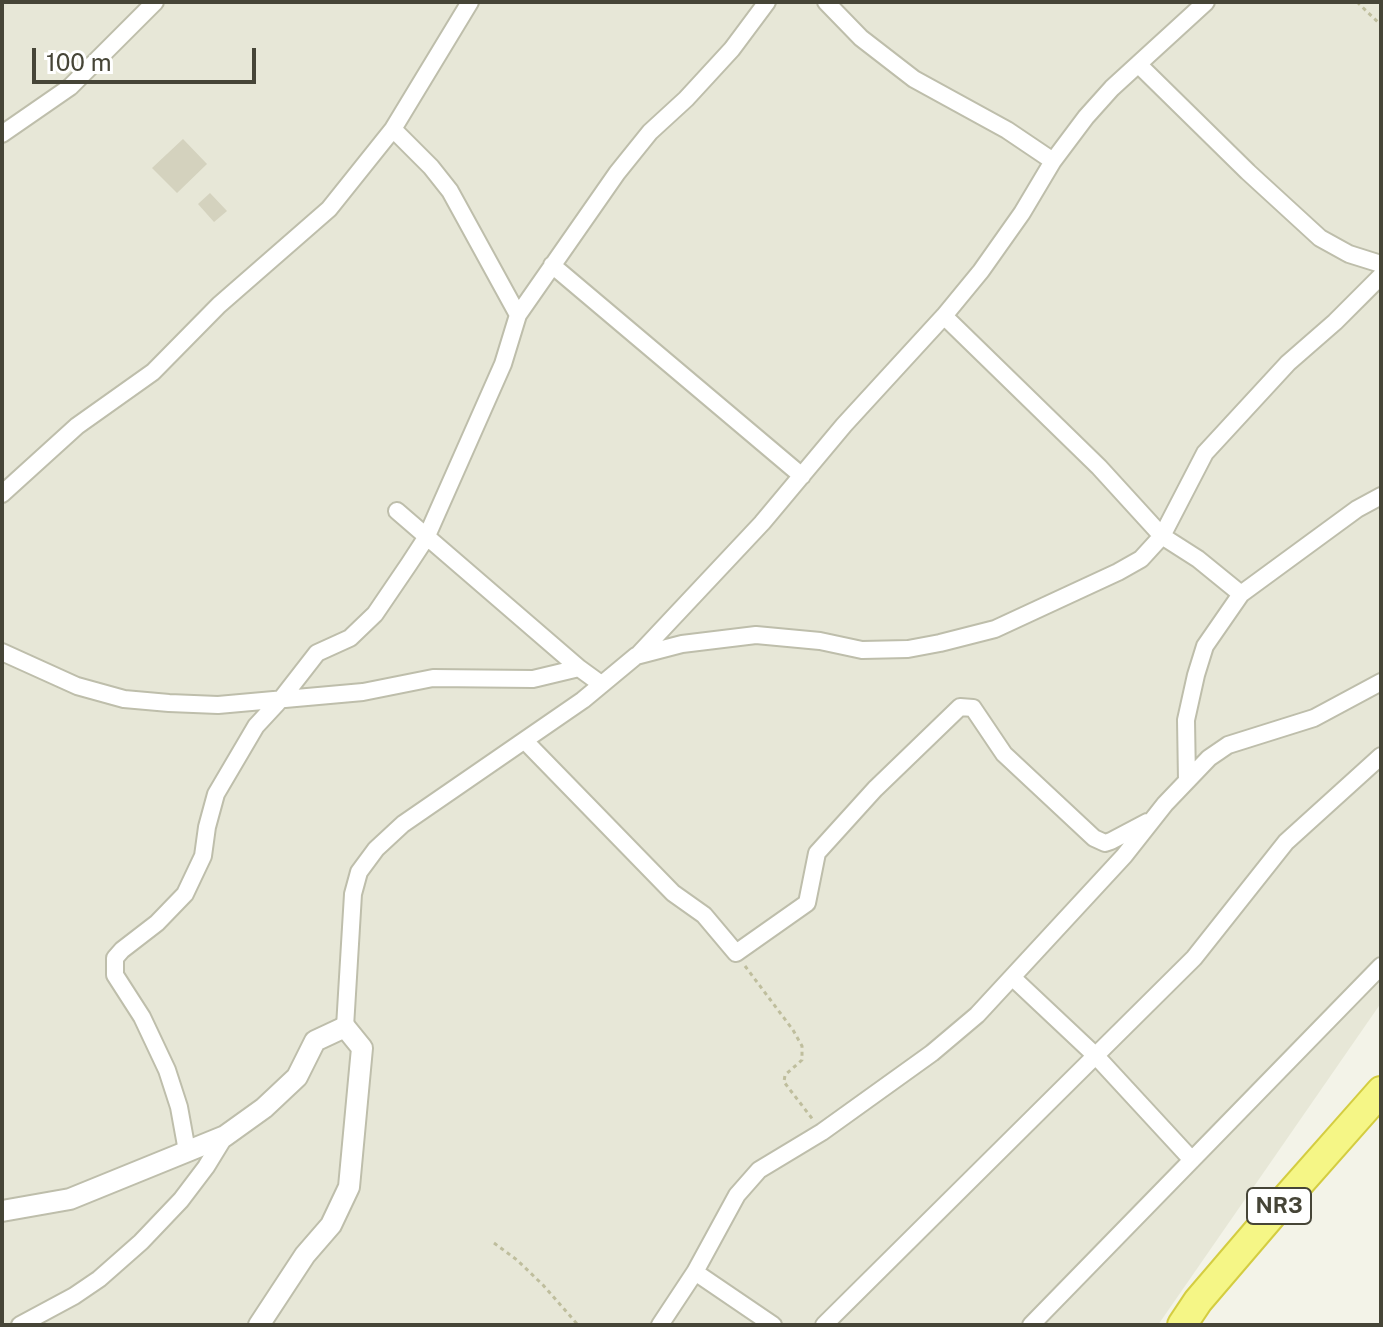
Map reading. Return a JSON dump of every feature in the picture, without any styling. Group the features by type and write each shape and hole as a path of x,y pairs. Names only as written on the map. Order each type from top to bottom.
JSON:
{"highway":[{"name":"NR3","path":"1182,1325 1198,1301 1381,1091"}],"street":[{"path":"2,134 70,87 155,2"},
{"path":"2,494 77,426 153,372 219,305 329,209 393,129 470,2"},
{"path":"187,1151 179,1107 167,1070 142,1017 115,975 115,958 157,923 185,894 203,856 216,794 256,726 317,653 350,638 375,614 426,538 503,364 518,315 552,265 650,132 686,99 732,49 767,2"},
{"path":"826,2 861,38 914,79 1007,130 1053,161"},
{"path":"259,1325 305,1255 331,1225 349,1187 362,1048 345,1027 353,894 359,872 366,861 387,836 583,700 636,656 944,316 998,248 1053,161 1112,88 1206,2"},
{"path":"1138,64 1320,238 1349,254 1381,264"},
{"path":"393,129 450,191 518,315"},
{"path":"552,265 802,476"},
{"path":"636,656 682,644 756,635 820,641 862,650 908,649 995,629 1118,572 1141,559 1162,536 1205,453 1288,363 1381,276"},
{"path":"944,316 1099,467 1162,536 1198,559 1241,594"},
{"path":"1187,781 1186,720 1205,646 1241,594 1357,509 1381,496"},
{"path":"397,511 601,684"},
{"path":"2,652 77,686 124,699 218,705 363,692 433,678 533,679 579,668"},
{"path":"660,1325 747,1182 759,1170 822,1132 932,1053 977,1015 1124,856 1209,758 1228,745 1314,718 1381,682"},
{"path":"525,741 673,893 704,915 736,953 807,903 817,853 875,789 960,707 973,708 1004,754 1100,841 1111,841 1156,818"},
{"path":"824,1325 1194,958 1286,842 1381,756"},
{"path":"1031,1325 1381,966"},
{"path":"1012,977 1096,1056 1192,1160"},
{"path":"2,1211 70,1199 225,1136 264,1108 297,1077 315,1041 345,1027"},
{"path":"20,1325 99,1279 141,1242 181,1200 225,1136"},
{"path":"695,1272 773,1325"}],"path":[{"path":"1357,2 1381,25"},
{"path":"736,953 802,1046 802,1060 785,1075 784,1082 822,1132"},
{"path":"494,1243 543,1285 578,1325"}],"shaded area":[{"path":"2,2 1381,2 1381,1003 1158,1325 2,1325"}],"building":[{"path":"183,139 207,164 177,193 152,168"},
{"path":"210,193 227,211 214,222 198,204"}]}
